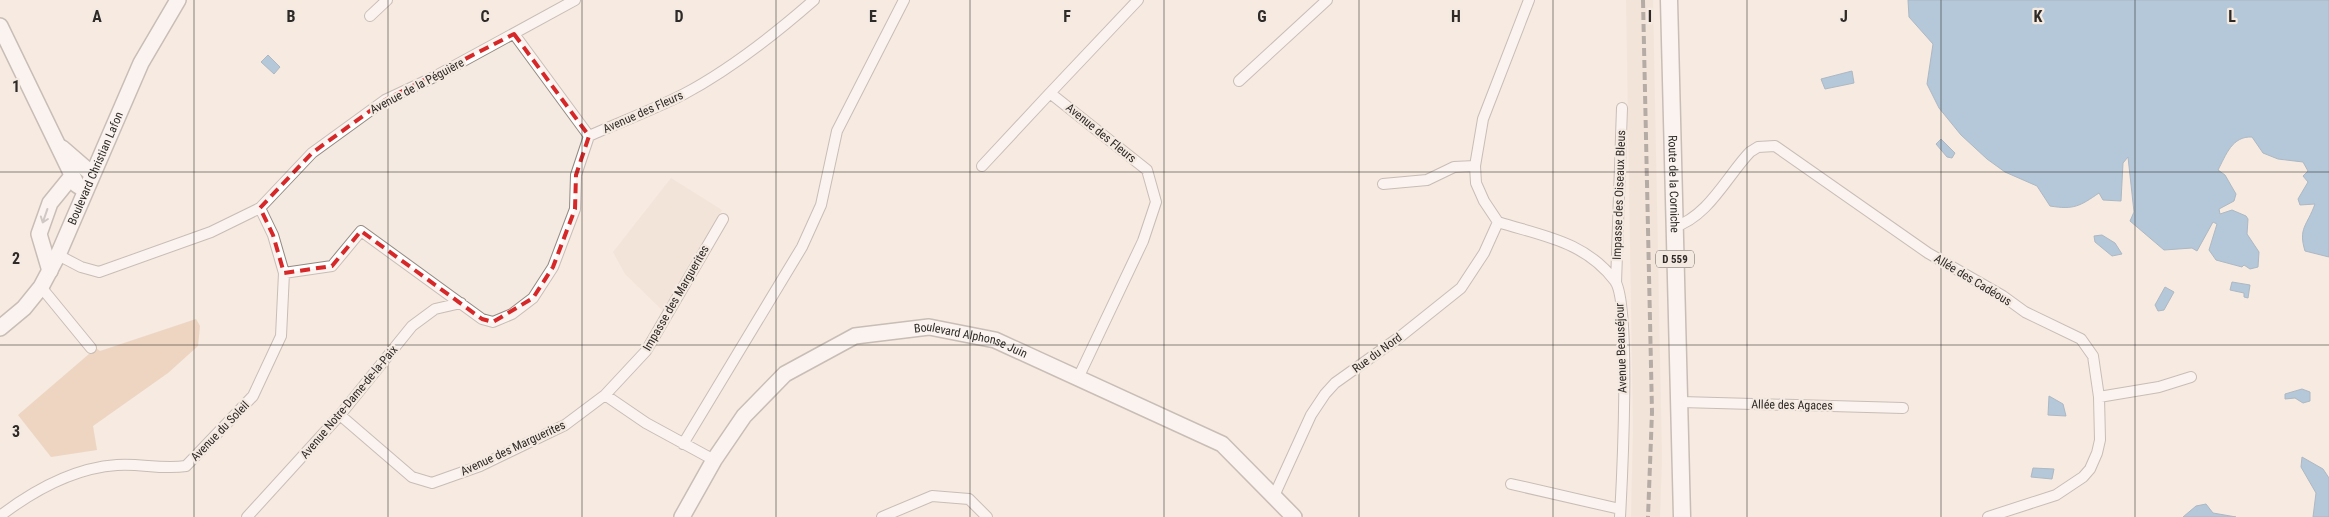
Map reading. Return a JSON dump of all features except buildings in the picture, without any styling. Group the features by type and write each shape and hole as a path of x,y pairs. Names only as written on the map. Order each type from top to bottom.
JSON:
{"main road":[{"name":"Route de la Corniche","path":"1669,0 1674,227 1681,402 1682,517"}],"street":[{"name":"Boulevard Christian Lafon","path":"0,328 24,308 42,287 58,255 141,63 178,0"},
{"path":"370,16 387,0"},
{"name":"Avenue de la Péguière","path":"58,255 81,267 99,272 211,232 260,208 312,154 343,129 385,100 514,34 575,0"},
{"name":"Avenue des Fleurs","path":"284,273 332,266 361,231 482,319 493,322 512,314 533,298 553,268 575,209 576,175 589,136 684,94 709,79 776,33 814,0"},
{"path":"683,444 802,247 821,205 837,131 904,0"},
{"path":"982,166 1138,0"},
{"path":"1239,81 1327,0"},
{"path":"1528,0 1483,119 1475,166 1476,182 1484,201 1498,222 1556,238 1592,258 1616,283"},
{"path":"0,26 72,176 77,185 85,190"},
{"path":"514,34 589,136"},
{"name":"Avenue des Fleurs","path":"1050,93 1147,170 1156,202 1143,241 1079,376"},
{"name":"Impasse des Oiseaux Bleus","path":"1616,283 1622,108"},
{"path":"58,144 92,174"},
{"name":"Allée des Cadéous","path":"1674,227 1686,223 1713,198 1750,152 1766,145 1775,146 1928,253 2003,296 2024,312 2081,339 2093,356 2099,397 2100,440 2090,469 2083,477 2056,495 1988,517"},
{"path":"1383,184 1427,180 1454,167 1475,166"},
{"path":"50,271 39,234 50,203 72,176"},
{"name":"Avenue du Soleil","path":"0,516 28,495 74,473 117,465 171,468 186,466 253,396 280,336 284,273 273,235 260,208"},
{"name":"Impasse des Marguerites","path":"605,395 646,351 722,219"},
{"name":"Rue du Nord","path":"1274,496 1311,415 1325,394 1335,383 1401,336 1461,288 1484,253 1498,222"},
{"name":"Avenue Beauséjour","path":"1616,283 1622,312 1624,441 1620,513"},
{"path":"42,287 91,348"},
{"name":"Avenue Notre-Dame-de-la-Paix","path":"247,517 340,415 412,326 434,309 461,303"},
{"name":"Boulevard Alphonse Juin","path":"682,517 714,460 744,416 784,374 855,336 929,327 994,340 1079,376 1222,444 1294,517"},
{"path":"2099,397 2160,387 2191,377"},
{"path":"605,395 646,423 714,460"},
{"name":"Avenue des Marguerites","path":"340,415 412,477 432,483 480,466 564,425 605,395"},
{"name":"Allée des Agaces","path":"1681,402 1903,408"},
{"path":"1511,484 1620,513"},
{"path":"882,517 932,496 969,499 987,517"}],"highlighted area":[{"path":"514,34 589,136 576,175 575,209 553,267 533,298 493,322 482,319 361,231 332,266 284,273 273,235 260,208 312,153 385,100"}],"shaded area":[{"path":"1626,0 1653,0 1662,459 1660,517 1631,517 1633,428"},
{"path":"671,178 722,210 663,311 625,274 613,252"},
{"path":"196,319 200,326 198,346 168,373 93,426 97,450 51,457 18,415 96,348 100,351"}],"water":[{"path":"1908,0 2329,0 2329,257 2305,251 2302,237 2304,227 2315,204 2300,205 2298,199 2308,182 2303,176 2308,171 2303,162 2278,159 2263,153 2252,137 2235,143 2230,148 2218,170 2225,175 2236,194 2234,201 2219,209 2220,214 2232,210 2246,216 2248,219 2247,234 2259,252 2258,267 2250,269 2244,265 2242,267 2216,260 2209,250 2217,224 2213,222 2197,251 2192,248 2164,250 2130,221 2134,212 2128,157 2123,163 2121,201 2103,200 2099,193 2076,206 2050,206 2037,186 2005,172 1987,159 1961,135 1939,108 1927,84 1933,44 1909,17"},
{"path":"268,55 280,67 274,74 261,62"},
{"path":"1852,71 1854,83 1825,89 1821,79"},
{"path":"1941,139 1955,153 1952,158 1947,157 1936,144"},
{"path":"2102,235 2115,243 2122,254 2112,256 2095,242 2094,236"},
{"path":"2232,282 2250,285 2248,298 2244,297 2244,293 2230,290"},
{"path":"2165,287 2174,292 2164,310 2158,311 2155,305"},
{"path":"2302,389 2310,392 2310,401 2303,403 2295,398 2285,399 2285,394"},
{"path":"2049,396 2063,404 2066,416 2048,415"},
{"path":"2302,457 2323,469 2329,478 2329,517 2313,517 2316,493 2301,467"},
{"path":"2033,468 2054,469 2052,479 2031,477"},
{"path":"2206,504 2213,513 2236,517 2183,517 2196,506"}],"railway":[{"path":"1643,0 1652,412 1648,517"}]}
